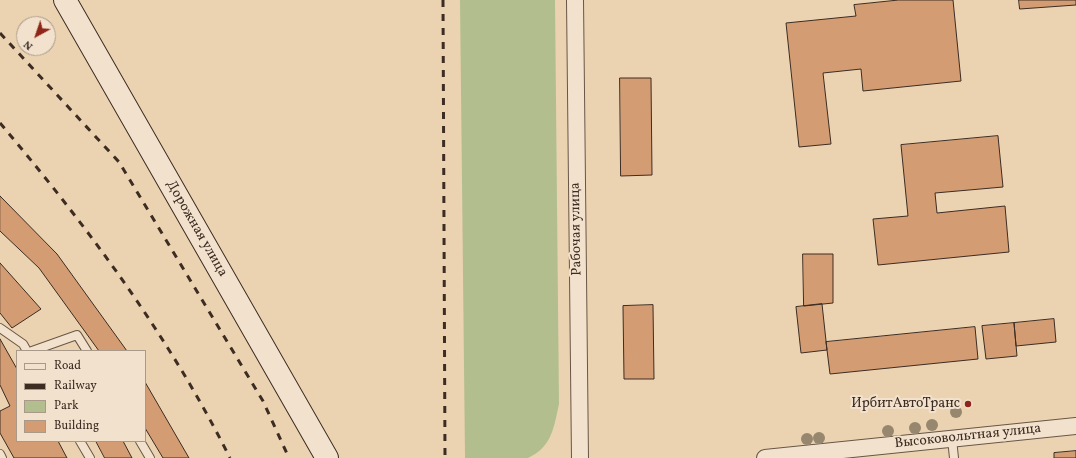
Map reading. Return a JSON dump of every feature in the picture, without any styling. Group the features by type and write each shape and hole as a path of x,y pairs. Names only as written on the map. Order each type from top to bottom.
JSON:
{"street":[{"name":"Дорожная улица","path":"65,0 327,458"},
{"name":"Рабочая улица","path":"575,0 580,458"},
{"name":"Высоковольтная улица","path":"765,458 1076,426"}],"lane":[{"path":"0,328 23,344 26,350"},
{"path":"35,350 77,335 86,350"},
{"path":"952,439 954,458"},
{"path":"81,442 90,458"},
{"path":"141,442 150,458"},
{"path":"0,454 2,458"}],"green space":[{"path":"460,0 555,0 559,404 551,436 542,448 528,458 465,458"}],"building":[{"path":"899,0 953,0 961,81 863,91 861,69 823,73 831,144 799,147 786,23 856,16 854,5"},
{"path":"1019,0 1076,0 1076,5 1020,9"},
{"path":"620,78 651,78 652,175 621,176"},
{"path":"998,136 1003,187 935,193 937,213 1005,206 1009,252 878,265 873,219 908,216 901,145"},
{"path":"0,196 57,254 126,350 98,350 39,268 0,231"},
{"path":"803,254 833,254 833,303 804,306"},
{"path":"0,263 41,309 12,328 0,313"},
{"path":"822,304 827,350 801,353 796,307"},
{"path":"653,305 654,379 624,379 623,306"},
{"path":"1054,319 1056,342 1016,346 1014,323"},
{"path":"1014,323 1017,356 986,359 982,326"},
{"path":"975,327 978,359 830,374 826,342"},
{"path":"0,339 16,367 16,442 59,442 67,458 14,458 0,433 0,411 10,406 0,385"},
{"path":"146,384 189,458 163,458 146,430"},
{"path":"97,442 124,442 132,458 105,458"},
{"path":"1076,451 1076,458 1054,458 1054,453"}],"railway":[{"path":"443,0 445,458"},
{"path":"0,33 119,162 263,401 289,458"},
{"path":"0,123 64,202 125,283 181,369 230,458"}],"place":[{"name":"ИрбитАвтоТранс","path":"968,404"}]}
